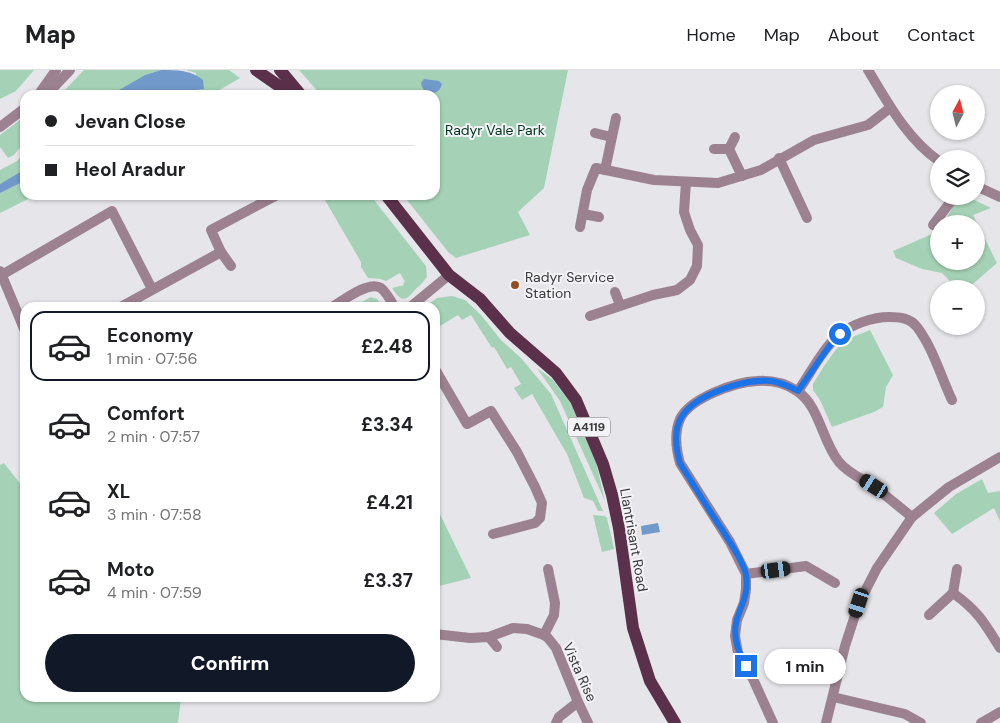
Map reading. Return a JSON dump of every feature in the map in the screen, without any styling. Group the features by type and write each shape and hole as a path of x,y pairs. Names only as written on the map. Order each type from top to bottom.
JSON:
{"main road":[{"path":"256,70 285,90"},
{"path":"280,70 297,90"},
{"name":"Llantrisant Road","path":"390,200 449,275 477,296 510,334 556,373 576,400 603,464 614,505 633,628 650,681 675,723"}],"street":[{"path":"43,90 56,70"},
{"path":"50,90 70,70"},
{"path":"868,70 890,108 907,131 930,153"},
{"path":"580,227 587,190 596,168 654,180 718,183 761,170 779,158 814,140 868,125 890,108"},
{"path":"0,127 20,112"},
{"path":"605,170 616,118"},
{"path":"595,133 611,137"},
{"path":"734,137 729,149 742,176"},
{"path":"714,149 729,149"},
{"path":"779,158 806,218"},
{"path":"590,316 653,295 676,290 690,280 697,266 698,245 690,230 684,212 686,182"},
{"path":"985,190 1000,197"},
{"path":"231,266 220,252 211,230 268,200"},
{"path":"941,215 948,205"},
{"path":"20,319 1,274 112,211 152,289"},
{"path":"583,214 598,217"},
{"path":"129,302 220,252"},
{"path":"416,302 449,275"},
{"path":"341,302 372,286 381,288 391,302"},
{"path":"615,292 620,305"},
{"path":"798,391 830,345 840,334 878,317 893,317 905,318 916,325 926,341 952,400"},
{"path":"440,377 468,424 491,411 517,452 542,503 540,518 535,523 493,534"},
{"path":"773,723 753,679 738,653 735,636 737,620 744,603 746,574 730,542 680,463 676,449 676,435 680,418 689,407 704,397 735,386 755,381 771,381 785,384 798,391 811,407 829,448 840,463 850,472 874,486 912,517"},
{"path":"826,723 845,648 859,603 877,568 912,517 949,487 1000,457"},
{"path":"746,574 806,566 835,583"},
{"path":"929,616 953,593 957,569"},
{"name":"Vista Rise","path":"544,635 554,615 555,603 548,570"},
{"path":"953,593 979,615 1000,648"},
{"name":"Vista Rise","path":"440,635 470,638 489,637 513,628 527,628 544,635 556,648 588,723"},
{"path":"489,637 497,647"},
{"path":"833,697 905,714 921,723"},
{"path":"556,723 559,717 578,702"},
{"path":"981,723 1000,712"}],"green space":[{"path":"0,70 34,70 16,91 0,99"},
{"path":"84,70 161,70 145,75 119,90 65,90"},
{"path":"186,70 229,70 240,78 220,90 196,90 196,73"},
{"name":"Radyr Vale Park","path":"299,70 568,70 544,188 518,212 530,235 456,258 449,253 407,200 440,200 440,90 317,90"},
{"path":"20,120 20,147 14,155 8,158 0,147 0,135"},
{"path":"20,158 20,172 0,184 0,170"},
{"path":"20,183 20,200 26,200 0,213 0,193"},
{"path":"325,200 374,200 426,266 427,277 407,298 402,299 392,288 404,285 403,283 405,282 400,273 386,281 368,278 361,267 361,262"},
{"path":"954,205 985,205 991,208 973,215 948,215"},
{"path":"930,235 930,270 985,270 985,239 997,263 977,280 949,280 942,273 922,269 896,258 893,251"},
{"path":"452,296 465,300 481,315 501,340 521,358 551,394 603,511 598,511 593,501 584,498 567,454 532,394 522,400 514,388 521,384 511,367 507,369 471,315 462,320 458,315 440,326 440,302 431,302 437,298"},
{"path":"371,297 379,302 362,302"},
{"path":"870,330 893,375 886,387 883,407 832,427 820,400 813,390 813,384 840,344"},
{"path":"537,368 552,379 570,402 596,462 605,501 560,401"},
{"path":"4,463 20,484 20,702 181,702 178,723 0,723 0,465"},
{"path":"982,479 988,493 1000,491 1000,521 994,508 952,534 934,513 956,494"},
{"path":"440,514 471,578 440,586"},
{"path":"593,515 605,516 607,518 614,549 602,552"}],"water":[{"path":"161,70 189,72 203,80 204,89 119,90 145,75"},
{"path":"424,79 439,81 442,84 439,90 425,90 421,83"},
{"path":"20,172 20,183 0,193 0,184"},
{"path":"658,523 660,532 642,535 641,526"}],"place":[{"name":"Radyr Service Station","path":"515,285"}],"route":[{"path":"746,666 738,653 735,636 737,620 744,603 746,574 730,542 680,463 676,449 676,435 680,418 689,407 704,397 755,381 771,381 785,384 798,391 830,345 840,334"}]}
